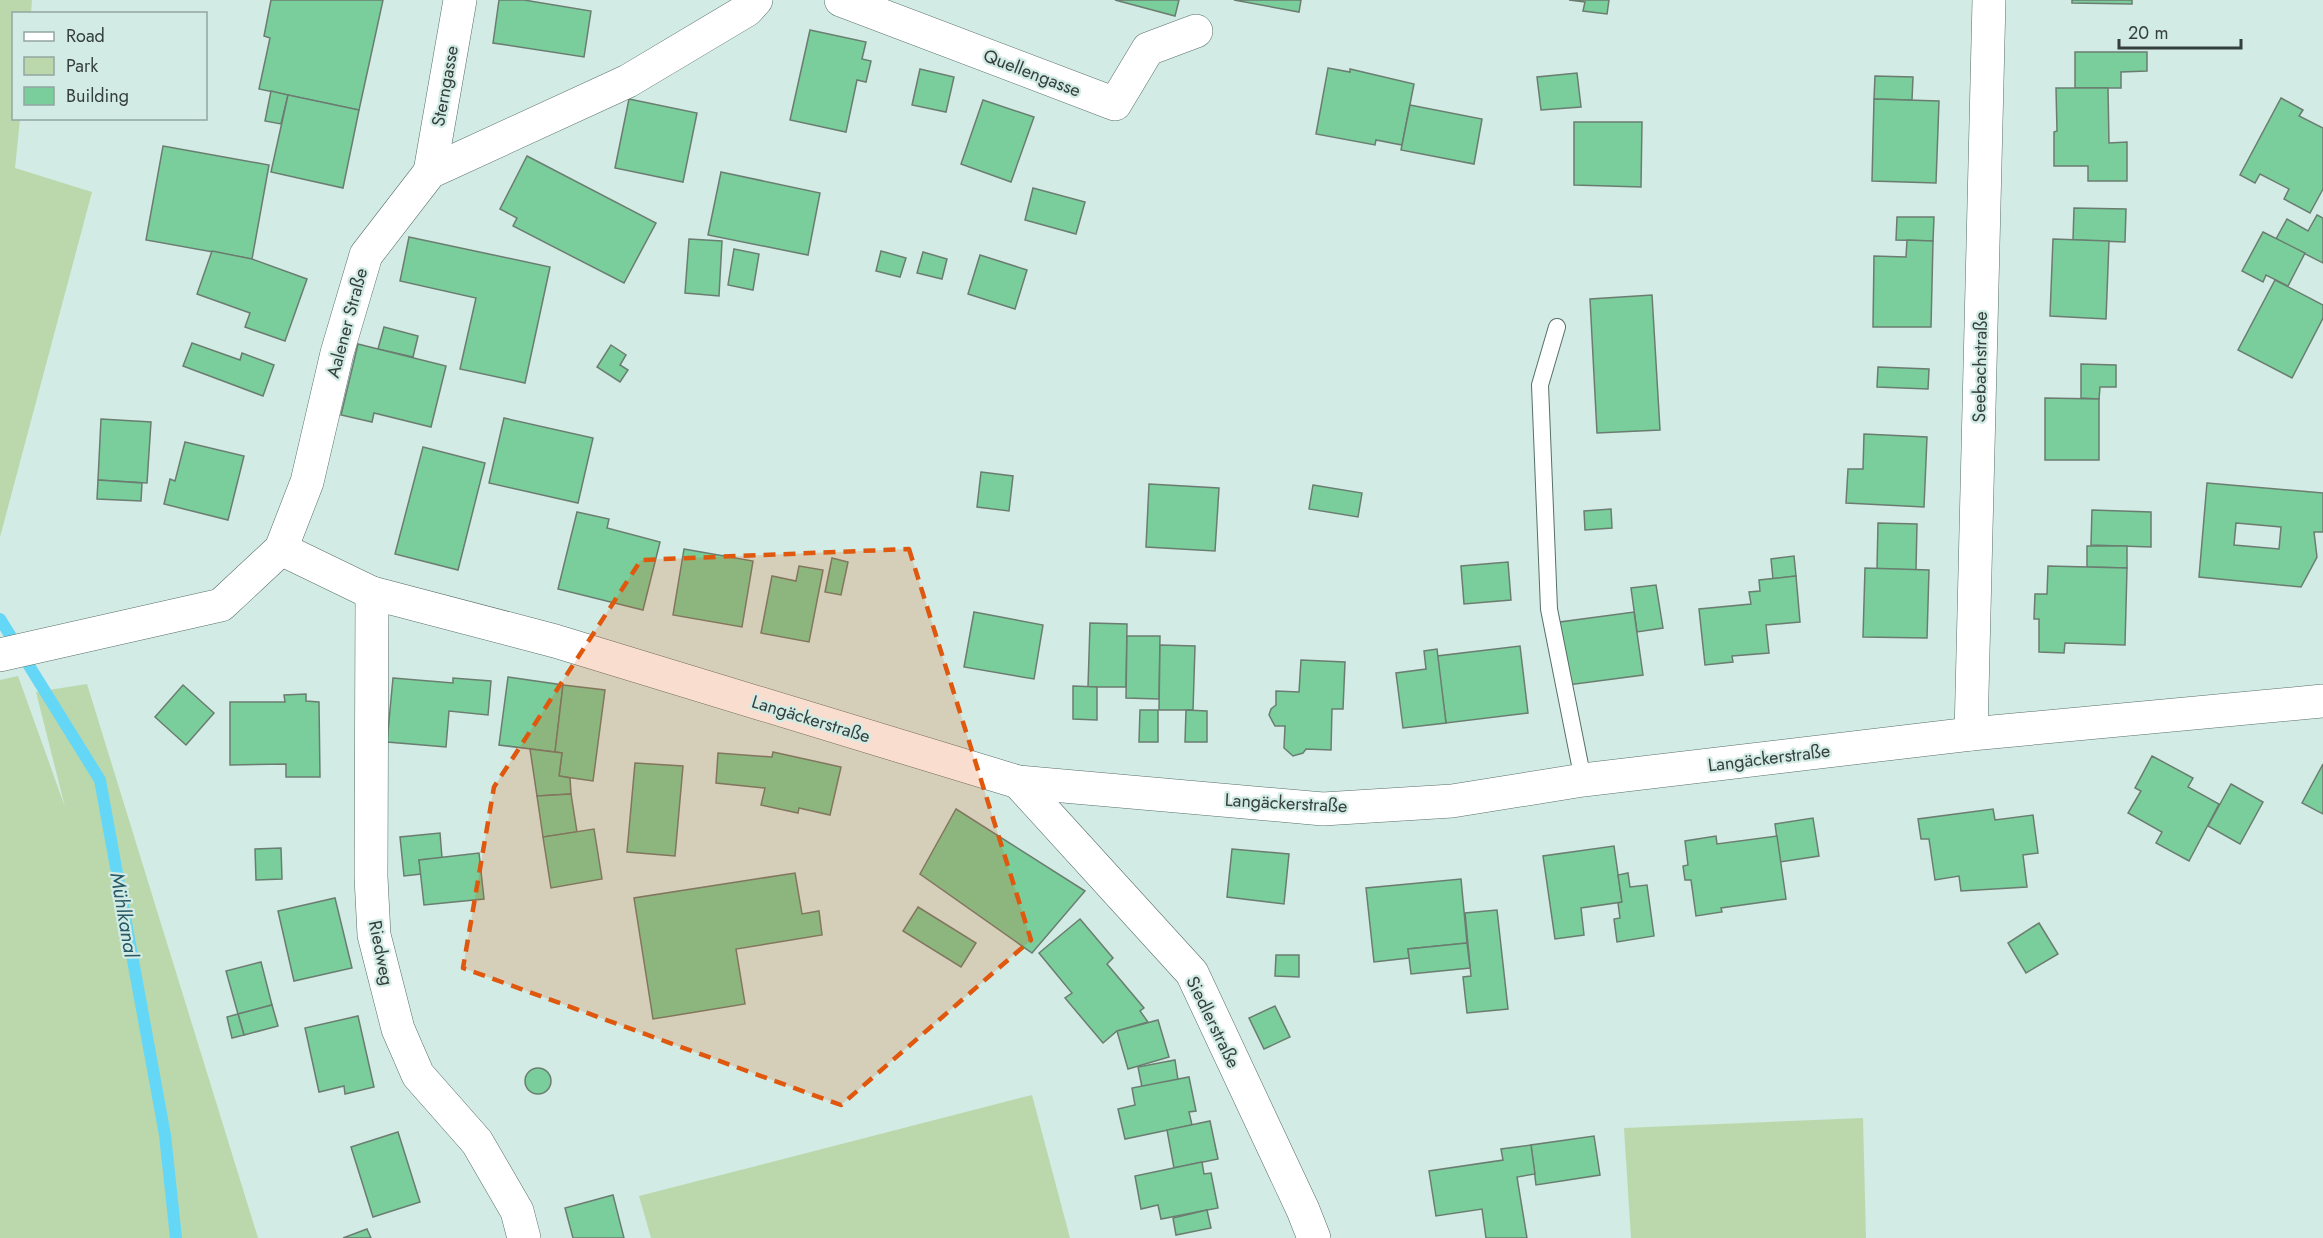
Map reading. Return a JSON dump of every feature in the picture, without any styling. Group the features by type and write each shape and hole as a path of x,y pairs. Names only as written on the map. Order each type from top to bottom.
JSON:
{"street":[{"name":"Sterngasse","path":"430,172 460,0"},
{"name":"Aalener Straße","path":"0,655 221,605 281,549 307,482 337,353 366,255 430,172 628,81 747,10 756,0"},
{"name":"Quellengasse","path":"841,0 1115,104 1148,49 1196,31"},
{"name":"Seebachstraße","path":"1971,734 1989,0"},
{"name":"Langäckerstraße","path":"281,549 372,593 555,641 1018,782 1323,809 1452,801 1583,780 1971,734 2323,701"},
{"name":"Riedweg","path":"372,593 371,877 374,935 398,1029 418,1075 477,1142 517,1211 524,1238"},
{"name":"Siedlerstraße","path":"1018,782 1192,973 1314,1238"}],"lane":[{"path":"1557,327 1540,385 1549,609 1583,780"}],"highlighted area":[{"path":"909,549 1031,940 841,1105 463,968 494,787 641,560"}],"green space":[{"path":"0,0 32,0 31,12 12,12 12,120 20,120 15,168 92,192 0,537"},
{"path":"18,676 65,807 36,692 87,684 258,1238 0,1238 0,680"},
{"path":"1032,1095 1070,1238 651,1238 639,1196"},
{"path":"1863,1118 1866,1238 1631,1238 1624,1128"}],"building":[{"path":"271,0 383,0 359,110 259,89 270,38 264,36"},
{"path":"499,0 524,0 591,11 584,57 493,43"},
{"path":"1115,0 1179,0 1175,16"},
{"path":"1234,0 1301,0 1299,12"},
{"path":"1569,0 1609,0 1607,14 1583,11 1585,2"},
{"path":"2072,0 2132,0 2132,4 2072,3"},
{"path":"810,30 866,42 862,59 871,61 866,82 857,80 846,132 790,120"},
{"path":"2075,52 2147,52 2147,71 2121,72 2121,88 2075,88"},
{"path":"1328,68 1350,72 1350,69 1414,84 1402,145 1376,140 1375,145 1316,134"},
{"path":"920,69 954,77 946,112 912,105"},
{"path":"1577,73 1581,107 1541,110 1537,77"},
{"path":"1875,76 1913,77 1912,100 1874,99"},
{"path":"2056,88 2108,88 2109,143 2127,142 2127,181 2088,181 2088,166 2054,166 2054,132 2057,131"},
{"path":"271,91 288,95 281,124 265,121"},
{"path":"288,95 359,110 343,188 271,172"},
{"path":"2281,98 2303,110 2299,116 2323,128 2323,189 2310,213 2284,199 2289,189 2260,174 2255,183 2240,175"},
{"path":"629,99 697,113 683,182 615,168"},
{"path":"1874,99 1939,101 1936,183 1872,181"},
{"path":"983,100 1034,117 1011,182 961,164"},
{"path":"1410,105 1482,119 1474,164 1401,150"},
{"path":"1574,122 1642,122 1641,187 1574,185"},
{"path":"163,146 269,165 252,259 146,240"},
{"path":"527,156 656,223 624,283 513,226 517,218 500,209"},
{"path":"721,172 820,193 808,255 708,235"},
{"path":"1033,188 1085,202 1076,234 1025,220"},
{"path":"2074,208 2126,209 2125,242 2073,240"},
{"path":"2317,215 2323,218 2323,263 2276,239 2287,219 2308,231"},
{"path":"1897,217 1934,217 1933,241 1896,240"},
{"path":"2263,232 2305,253 2288,286 2266,275 2263,282 2242,271"},
{"path":"409,237 550,267 525,383 460,369 476,298 400,281"},
{"path":"689,239 722,241 719,296 685,293"},
{"path":"2053,239 2109,241 2106,319 2050,316"},
{"path":"1907,240 1933,241 1931,327 1873,327 1874,256 1906,257"},
{"path":"734,249 759,254 753,290 728,285"},
{"path":"212,251 252,259 307,279 285,341 245,327 250,313 197,294"},
{"path":"881,251 906,258 900,277 876,271"},
{"path":"923,252 947,259 942,279 917,273"},
{"path":"980,255 1027,270 1015,309 968,294"},
{"path":"2275,280 2323,305 2323,318 2292,378 2238,350"},
{"path":"1652,295 1660,430 1597,433 1590,299"},
{"path":"384,327 418,336 413,357 378,349"},
{"path":"192,343 240,360 242,353 274,365 263,396 183,366"},
{"path":"358,344 446,366 431,427 374,413 372,422 341,415"},
{"path":"611,345 626,355 620,365 628,370 620,382 597,367"},
{"path":"2081,364 2116,365 2116,387 2100,387 2099,399 2081,398"},
{"path":"1878,367 1929,369 1928,389 1877,387"},
{"path":"2045,398 2099,399 2099,460 2045,460"},
{"path":"504,418 593,438 578,503 489,483"},
{"path":"101,419 151,422 147,483 98,480"},
{"path":"1864,434 1927,437 1924,507 1846,503 1848,469 1863,469"},
{"path":"185,442 244,456 228,520 164,504 170,479 175,481"},
{"path":"423,447 485,463 458,570 395,554"},
{"path":"981,472 1013,476 1009,511 977,507"},
{"path":"98,480 142,483 141,501 97,499"},
{"path":"2207,483 2323,493 2323,532 2314,532 2317,557 2301,587 2199,577","holes":["2236,523 2281,527 2279,549 2234,545"]},
{"path":"1149,484 1219,488 1215,551 1146,547"},
{"path":"1313,485 1362,493 1358,517 1309,509"},
{"path":"1611,509 1612,528 1585,530 1584,511"},
{"path":"2092,510 2151,512 2151,547 2091,545"},
{"path":"577,512 609,519 607,528 660,542 643,610 558,589"},
{"path":"1878,523 1917,524 1916,570 1877,569"},
{"path":"2087,546 2127,546 2127,568 2087,567"},
{"path":"684,549 753,561 742,627 673,615"},
{"path":"1794,556 1796,576 1773,579 1771,559"},
{"path":"832,558 848,562 841,595 825,592"},
{"path":"1508,562 1511,600 1464,604 1461,566"},
{"path":"799,566 823,570 809,642 761,633 772,576 796,581"},
{"path":"2048,566 2127,568 2125,645 2065,643 2064,653 2039,652 2039,619 2034,619 2035,594 2047,594"},
{"path":"1865,568 1929,570 1927,638 1863,637"},
{"path":"1796,576 1800,622 1766,625 1769,653 1732,656 1733,662 1705,665 1699,609 1751,604 1749,592 1760,591 1759,580"},
{"path":"1656,585 1663,628 1637,632 1631,588"},
{"path":"974,612 1043,625 1034,679 964,667"},
{"path":"1634,612 1643,675 1568,685 1560,622"},
{"path":"1090,623 1127,624 1126,687 1088,687"},
{"path":"1127,636 1160,636 1159,699 1126,698"},
{"path":"1160,645 1195,646 1193,710 1159,710"},
{"path":"1520,646 1528,713 1446,723 1437,656"},
{"path":"1437,649 1446,723 1403,728 1396,673 1426,669 1424,651"},
{"path":"1301,660 1345,662 1343,709 1332,709 1331,750 1306,749 1303,753 1293,756 1284,748 1285,726 1275,726 1269,715 1271,709 1276,705 1276,691 1299,692"},
{"path":"508,677 563,685 555,752 499,745"},
{"path":"393,678 453,683 453,678 491,681 488,715 449,711 446,747 387,742"},
{"path":"183,685 214,713 186,745 155,717"},
{"path":"563,685 605,690 593,781 559,776 562,753 555,752"},
{"path":"1073,686 1097,687 1097,720 1073,719"},
{"path":"306,694 306,701 319,702 320,777 286,777 286,764 230,765 230,702 285,702 284,695"},
{"path":"1140,710 1158,710 1158,742 1139,742"},
{"path":"1186,710 1207,711 1207,742 1185,742"},
{"path":"530,749 562,753 559,776 570,778 571,794 537,796"},
{"path":"773,752 841,767 830,815 799,808 798,813 761,805 765,788 716,783 718,753 772,757"},
{"path":"2152,756 2193,778 2188,787 2219,804 2189,861 2156,843 2162,832 2128,813 2141,791 2135,788"},
{"path":"635,763 683,766 675,856 627,852"},
{"path":"2323,764 2323,814 2302,803"},
{"path":"2231,784 2263,802 2240,844 2208,826"},
{"path":"571,794 577,832 543,837 537,796"},
{"path":"956,809 1085,891 1032,953 920,874"},
{"path":"1993,809 1995,820 2033,815 2038,853 2023,855 2027,887 1961,891 1959,876 1935,880 1929,839 1921,839 1918,819"},
{"path":"1813,818 1819,856 1780,862 1775,824"},
{"path":"594,829 602,879 551,888 543,837"},
{"path":"440,833 442,858 419,860 421,874 404,876 400,837"},
{"path":"1716,836 1717,844 1777,836 1786,899 1721,908 1722,912 1696,916 1691,880 1685,880 1683,866 1688,865 1685,841"},
{"path":"1614,846 1622,902 1581,908 1584,935 1555,939 1543,856"},
{"path":"281,848 282,879 256,880 255,849"},
{"path":"1232,849 1289,854 1284,904 1227,897"},
{"path":"479,853 484,899 424,905 419,860"},
{"path":"795,873 802,914 819,911 822,935 736,949 745,1004 653,1019 634,898"},
{"path":"1628,873 1630,887 1647,885 1654,936 1617,942 1614,919 1620,918 1618,903 1622,902 1618,875"},
{"path":"1461,879 1467,943 1408,949 1409,958 1374,962 1366,888"},
{"path":"335,898 352,968 294,981 278,911"},
{"path":"918,907 976,943 961,967 903,931"},
{"path":"1497,910 1508,1009 1467,1013 1463,977 1471,976 1465,913"},
{"path":"1080,919 1113,958 1107,964 1144,1008 1140,1011 1148,1022 1117,1031 1103,1043 1065,998 1072,993 1039,953"},
{"path":"2039,923 2058,954 2026,973 2008,943"},
{"path":"1467,943 1470,968 1411,974 1408,949"},
{"path":"1276,955 1299,955 1299,977 1275,976"},
{"path":"261,962 272,1005 238,1014 226,971"},
{"path":"272,1005 278,1026 244,1035 238,1014"},
{"path":"1275,1006 1290,1037 1264,1049 1249,1018"},
{"path":"238,1014 244,1035 232,1038 227,1017"},
{"path":"358,1016 374,1087 345,1094 344,1086 319,1092 305,1028"},
{"path":"1158,1020 1169,1057 1128,1069 1117,1031"},
{"path":"1175,1060 1178,1080 1142,1087 1138,1067"},
{"path":"538,1068 547,1072 551,1081 547,1090 538,1094 529,1090 525,1081 529,1072"},
{"path":"1189,1077 1196,1111 1189,1112 1192,1125 1125,1139 1118,1109 1135,1105 1132,1088"},
{"path":"1210,1121 1218,1159 1174,1168 1167,1130"},
{"path":"398,1132 420,1202 373,1217 351,1147"},
{"path":"1594,1136 1600,1175 1536,1185 1531,1145"},
{"path":"1531,1145 1535,1174 1517,1177 1527,1238 1486,1238 1482,1209 1436,1216 1429,1171 1503,1160 1501,1149"},
{"path":"1202,1162 1204,1174 1211,1173 1218,1208 1161,1219 1158,1205 1141,1209 1135,1176"},
{"path":"613,1195 624,1238 573,1238 565,1208"},
{"path":"1207,1210 1211,1228 1176,1235 1173,1218"},
{"path":"367,1229 371,1238 343,1238"}],"waterway":[{"name":"Mühlkanal","path":"0,619 100,780 165,1135 176,1238"}]}
